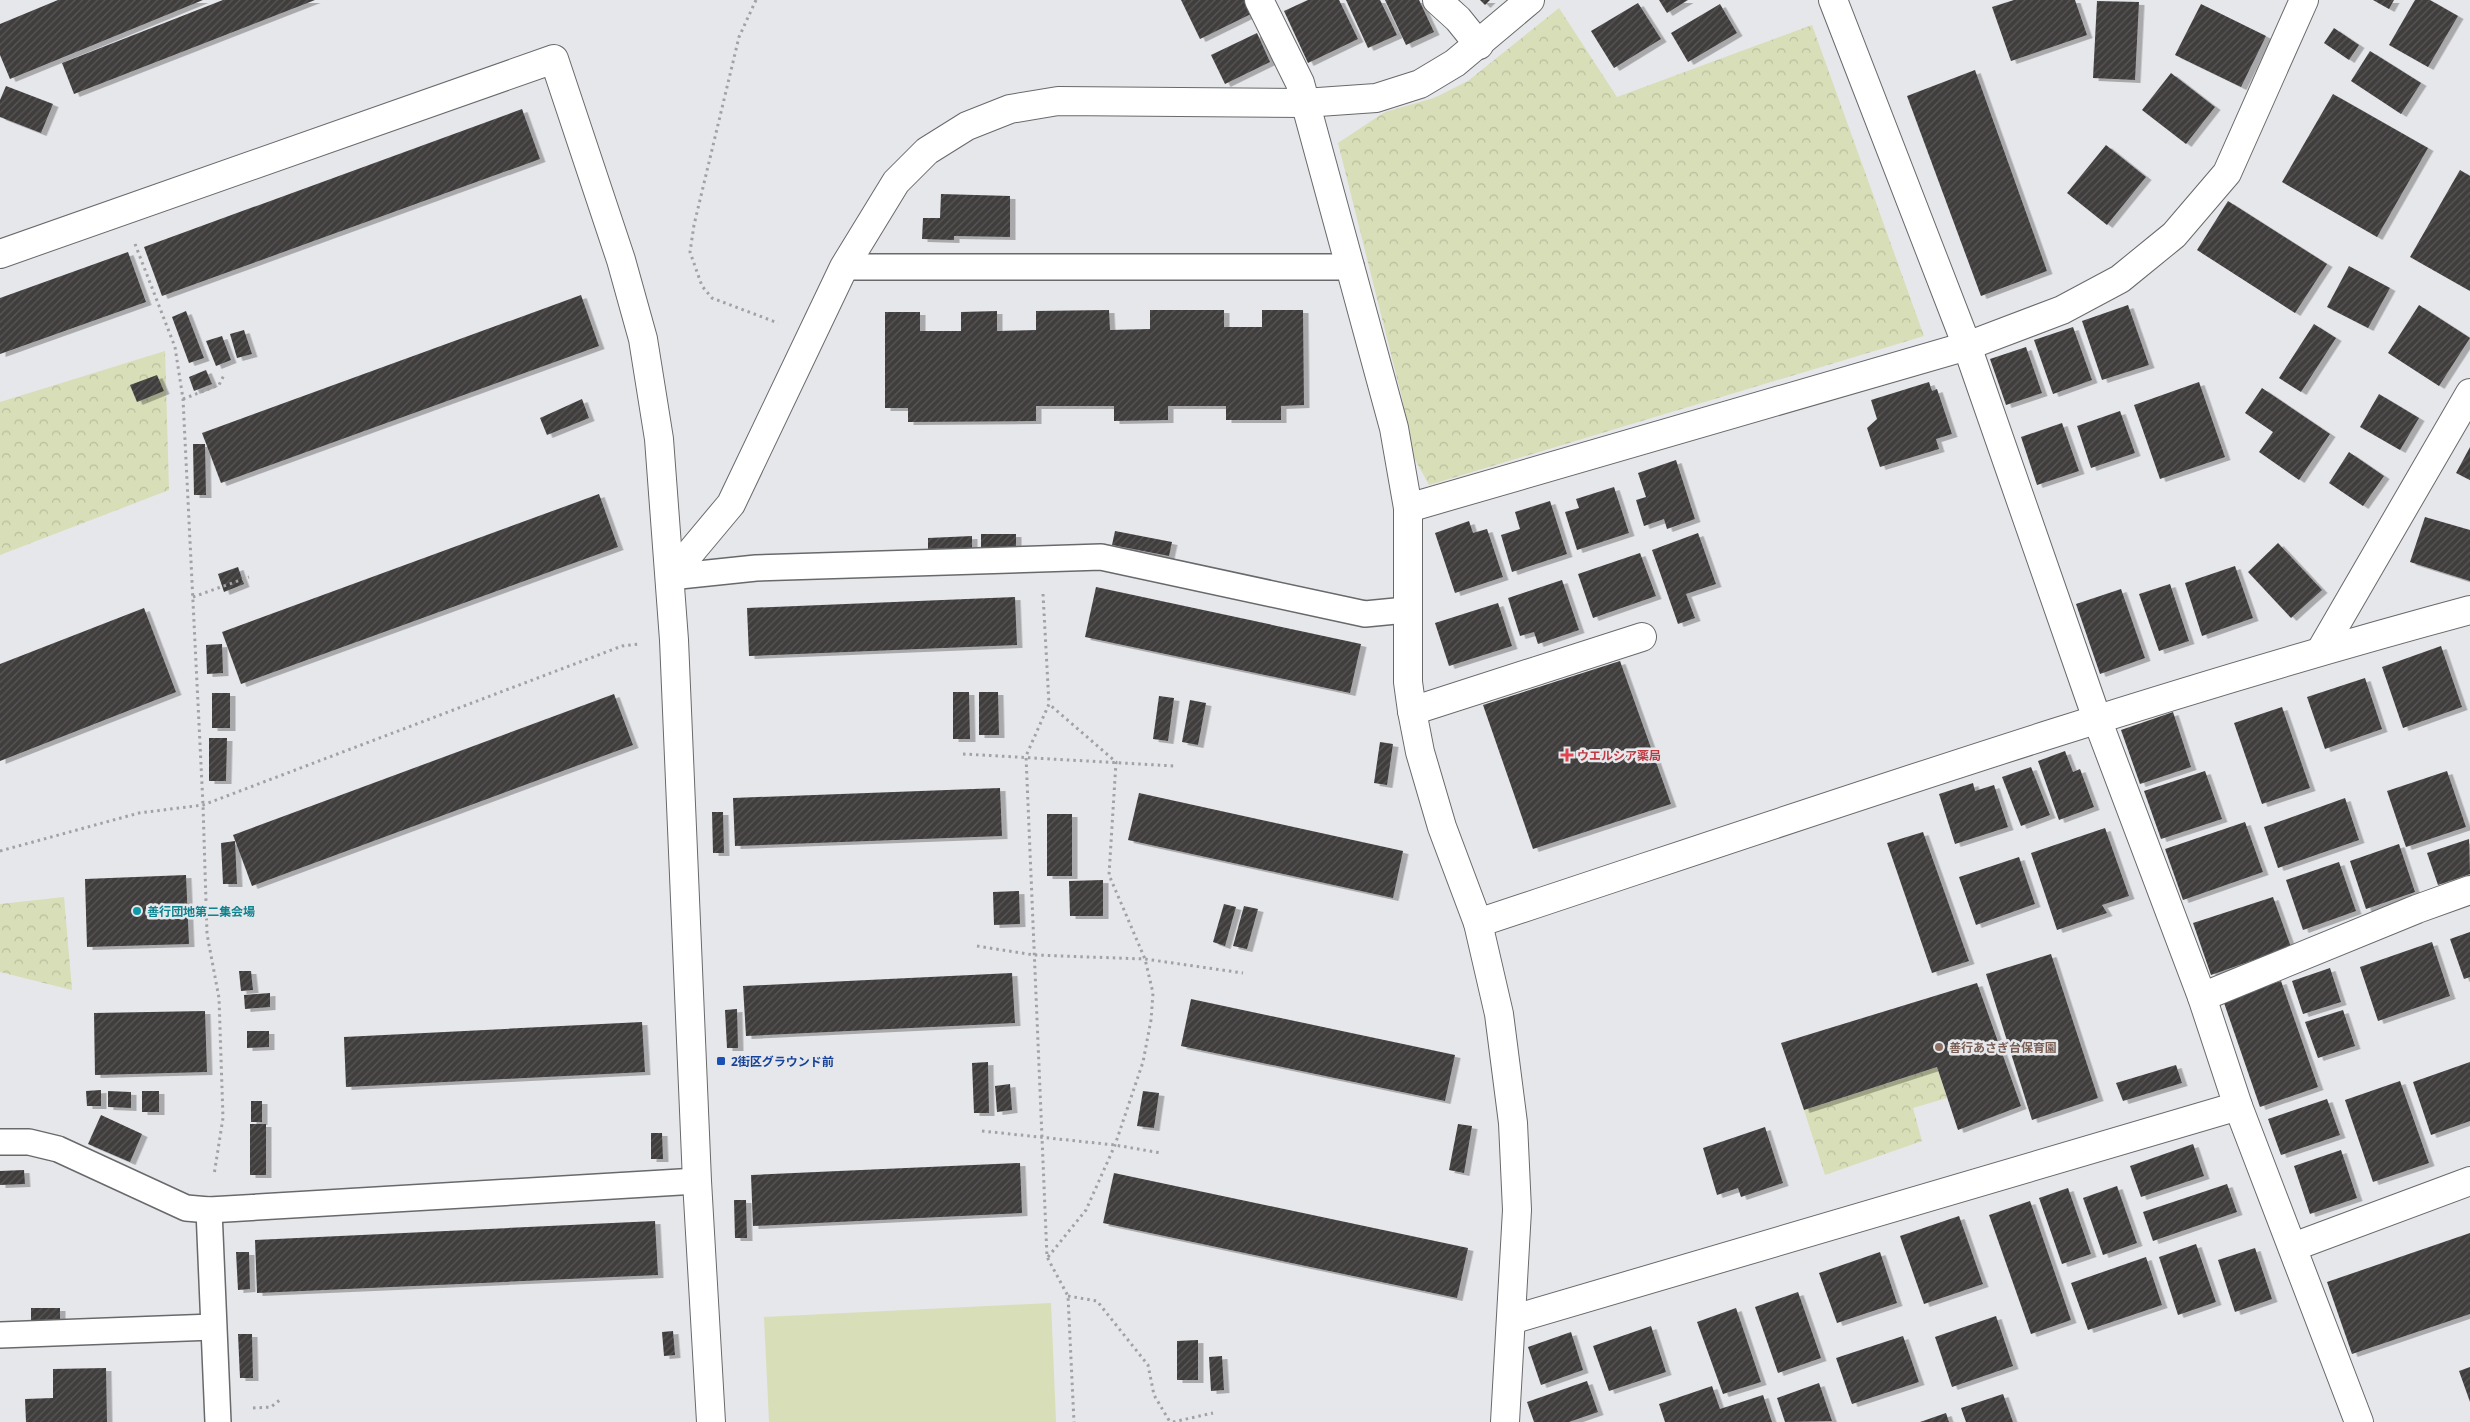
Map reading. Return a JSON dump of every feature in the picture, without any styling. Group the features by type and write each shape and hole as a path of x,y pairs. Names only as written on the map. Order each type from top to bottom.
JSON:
{"street":[{"path":"1259,0 1300,83 1394,428 1408,508 1406,610 1408,682 1412,712 1420,752 1442,827 1478,923 1499,1014 1513,1123 1518,1210 1505,1422"},
{"path":"1437,0 1458,19 1479,45"},
{"path":"670,576 731,504 844,267 896,182 927,151 967,126 1010,109 1058,101 1304,103 1376,98 1420,84 1455,63 1479,45 1530,0"},
{"path":"1833,0 1967,346 2097,718 2202,997 2238,1106 2359,1422"},
{"path":"1408,508 1967,346 2062,310 2120,279 2174,235 2227,172 2304,0"},
{"path":"0,254 554,59 615,240 643,338 659,439 674,640 697,1181 711,1422"},
{"path":"2321,650 2470,393"},
{"path":"1478,923 2097,718 2321,650 2470,610"},
{"path":"1412,712 1642,637"},
{"path":"2202,997 2416,909 2470,890"},
{"path":"1510,1320 2238,1106"},
{"path":"2293,1247 2470,1181"}],"lane":[{"path":"844,267 1351,267"},
{"path":"670,576 756,568 1041,558 1102,558 1365,614 1406,610"},
{"path":"0,1142 30,1142 58,1149 186,1208 209,1210 697,1181"},
{"path":"209,1210 218,1422"},
{"path":"0,1335 213,1327"}],"path":[{"path":"756,0 739,37 694,226 690,252 702,286 712,298 810,336"},
{"path":"122,211 175,347 183,398 203,805 207,934 219,998 223,1118 209,1210"},
{"path":"183,398 219,385 224,375"},
{"path":"1041,558 1049,704 1026,756 1047,1257 1068,1296 1074,1422"},
{"path":"193,597 249,576"},
{"path":"0,851 139,813 203,805 622,646 674,640"},
{"path":"1049,704 1116,762"},
{"path":"963,754 1026,756 1175,766"},
{"path":"1047,1257 1086,1210 1115,1145 1143,1062 1151,1020 1153,993 1145,959 1109,875 1116,762"},
{"path":"976,946 1034,955 1145,959 1243,974"},
{"path":"982,1131 1115,1145 1161,1153"},
{"path":"1068,1296 1098,1300 1148,1366 1154,1395 1172,1422 1213,1413"}],"green space":[{"path":"1559,8 1617,97 1812,25 1924,336 1429,485 1413,456 1402,398 1338,143 1385,112 1434,98 1468,81"},
{"path":"165,351 169,490 0,555 0,402"},
{"path":"64,897 72,990 0,972 0,904"},
{"path":"1937,1067 1947,1098 1913,1108 1922,1141 1825,1175 1804,1110"},
{"path":"1051,1303 1056,1422 769,1422 764,1317"}],"building":[{"path":"58,0 203,0 10,79 0,55 0,24"},
{"path":"223,0 315,0 74,94 62,63"},
{"path":"1181,0 1244,0 1251,14 1200,39"},
{"path":"1308,0 1339,0 1358,39 1308,63 1284,11"},
{"path":"1346,0 1380,0 1397,35 1368,48"},
{"path":"1385,0 1419,0 1434,32 1406,45"},
{"path":"1480,0 1490,0 1485,5"},
{"path":"1659,0 1688,0 1667,13"},
{"path":"2014,0 2075,0 2087,35 2011,61 1992,7"},
{"path":"2373,0 2394,0 2389,9"},
{"path":"2415,0 2430,0 2458,16 2428,67 2389,45"},
{"path":"2097,1 2139,2 2135,80 2093,78"},
{"path":"1638,3 1661,39 1614,68 1591,31"},
{"path":"1720,4 1737,33 1688,62 1671,33"},
{"path":"2201,4 2266,36 2241,87 2175,55"},
{"path":"2334,28 2359,45 2349,60 2324,43"},
{"path":"1257,33 1270,62 1225,84 1211,55"},
{"path":"2370,51 2421,83 2401,114 2351,81"},
{"path":"1975,70 2047,271 1981,296 1907,96"},
{"path":"2171,73 2215,107 2186,144 2142,110"},
{"path":"6,86 53,104 41,133 0,117 0,100"},
{"path":"2333,94 2428,148 2377,237 2282,182"},
{"path":"522,109 540,159 162,296 144,247"},
{"path":"2106,145 2146,177 2107,225 2067,193"},
{"path":"2460,170 2470,176 2470,291 2410,257"},
{"path":"941,194 1010,196 1010,237 954,236 954,240 922,239 923,218 940,218"},
{"path":"2228,201 2327,264 2295,313 2197,250"},
{"path":"128,252 146,302 0,354 0,298"},
{"path":"2349,266 2390,288 2368,328 2327,307"},
{"path":"581,295 599,346 221,483 202,433"},
{"path":"2128,305 2149,365 2102,380 2082,321"},
{"path":"2419,305 2470,338 2439,386 2388,353"},
{"path":"1109,310 1110,330 1150,329 1150,310 1224,310 1224,327 1262,327 1262,310 1303,310 1304,405 1281,406 1281,420 1226,420 1226,406 1168,406 1168,420 1114,421 1114,406 1036,406 1036,421 908,422 908,408 885,408 885,312 920,312 920,331 961,331 961,312 997,311 997,331 1036,330 1036,311"},
{"path":"186,311 204,358 189,363 172,317"},
{"path":"2314,324 2336,338 2301,392 2279,378"},
{"path":"2073,327 2092,380 2053,394 2034,340"},
{"path":"244,330 252,354 237,358 230,334"},
{"path":"222,336 231,360 216,366 206,341"},
{"path":"2026,347 2042,393 2006,405 1990,359"},
{"path":"206,370 212,384 194,391 189,377"},
{"path":"157,375 164,391 137,402 130,385"},
{"path":"1929,382 1932,391 1937,389 1952,434 1936,439 1939,449 1880,467 1867,428 1877,419 1871,400"},
{"path":"2199,382 2225,457 2160,479 2134,405"},
{"path":"2262,388 2330,434 2299,480 2259,452 2273,432 2245,413"},
{"path":"2379,394 2419,418 2400,450 2360,427"},
{"path":"582,399 589,418 547,435 540,418"},
{"path":"2120,411 2135,453 2091,468 2077,426"},
{"path":"2062,423 2079,471 2037,485 2021,437"},
{"path":"193,444 205,444 206,495 194,495"},
{"path":"2470,447 2470,480 2456,473"},
{"path":"2349,452 2384,476 2363,506 2329,483"},
{"path":"1676,460 1695,519 1667,529 1664,519 1644,526 1636,500 1646,497 1638,473"},
{"path":"1614,487 1629,533 1577,550 1565,512 1579,508 1576,499"},
{"path":"599,494 618,547 241,684 222,632"},
{"path":"1550,501 1567,554 1512,572 1501,535 1520,529 1515,512"},
{"path":"2425,517 2470,530 2470,581 2410,562"},
{"path":"1469,521 1473,533 1487,529 1503,577 1455,593 1435,533"},
{"path":"1115,531 1172,542 1169,556 1112,545"},
{"path":"1698,533 1716,584 1686,594 1695,618 1678,624 1652,550"},
{"path":"981,534 1016,534 1016,547 981,547"},
{"path":"972,536 972,548 928,549 928,538"},
{"path":"2278,543 2322,590 2291,618 2248,572"},
{"path":"1640,553 1656,596 1593,618 1578,574"},
{"path":"2235,566 2253,618 2202,636 2185,583"},
{"path":"238,567 244,584 224,592 218,574"},
{"path":"1562,580 1579,630 1538,644 1534,632 1520,636 1508,598"},
{"path":"2170,584 2189,641 2159,651 2139,594"},
{"path":"1096,587 1361,644 1350,693 1085,637"},
{"path":"2121,589 2145,658 2100,674 2076,604"},
{"path":"1015,597 1017,645 749,656 747,608"},
{"path":"1498,603 1512,646 1449,666 1435,623"},
{"path":"144,608 176,692 0,761 0,664"},
{"path":"222,644 223,673 207,674 206,645"},
{"path":"2441,646 2462,707 2403,728 2382,667"},
{"path":"1620,661 1671,804 1533,849 1483,705"},
{"path":"2365,678 2382,729 2325,749 2307,697"},
{"path":"953,692 969,692 970,739 953,739"},
{"path":"979,692 998,692 999,735 979,735"},
{"path":"212,693 230,693 230,728 212,728"},
{"path":"614,694 633,745 252,886 233,835"},
{"path":"1159,696 1174,698 1168,741 1153,739"},
{"path":"1190,700 1206,703 1198,745 1182,742"},
{"path":"2282,707 2310,788 2262,804 2234,723"},
{"path":"2173,712 2191,767 2140,784 2121,730"},
{"path":"209,738 227,738 226,781 209,781"},
{"path":"1380,742 1393,744 1387,785 1374,783"},
{"path":"2065,751 2073,772 2080,769 2094,807 2059,820 2038,761"},
{"path":"2031,767 2050,815 2021,826 2002,777"},
{"path":"2205,771 2222,819 2161,839 2144,791"},
{"path":"2447,771 2466,827 2406,847 2387,791"},
{"path":"1973,783 1975,791 1994,785 2008,827 1955,844 1939,794"},
{"path":"1000,788 1002,836 735,846 733,798"},
{"path":"1139,793 1403,851 1393,898 1128,840"},
{"path":"2345,798 2359,840 2278,868 2264,827"},
{"path":"712,812 723,812 724,853 713,853"},
{"path":"1047,814 1072,814 1072,876 1047,876"},
{"path":"2245,822 2263,872 2183,900 2165,849"},
{"path":"2105,828 2129,896 2102,905 2107,913 2057,930 2031,853"},
{"path":"1923,832 1969,961 1932,973 1887,843"},
{"path":"2469,839 2470,874 2438,885 2427,853"},
{"path":"235,841 237,884 223,884 221,843"},
{"path":"2399,844 2415,892 2366,909 2350,861"},
{"path":"2019,857 2035,904 1976,925 1959,877"},
{"path":"2339,862 2356,911 2303,930 2286,880"},
{"name":"善行団地第二集会場","path":"186,875 189,944 87,947 85,879"},
{"path":"1103,880 1103,916 1070,916 1069,881"},
{"path":"1019,891 1020,924 994,925 993,892"},
{"path":"2273,897 2291,947 2211,975 2193,923"},
{"path":"1224,904 1236,907 1225,946 1213,942"},
{"path":"1244,906 1258,909 1247,949 1233,946"},
{"path":"2470,932 2470,977 2464,979 2450,939"},
{"path":"2432,942 2450,996 2378,1021 2360,967"},
{"path":"2051,954 2098,1098 2032,1120 1986,974"},
{"path":"2330,968 2341,1002 2303,1014 2292,981"},
{"path":"239,971 251,971 253,990 241,991"},
{"path":"1012,973 1015,1023 746,1036 743,986"},
{"path":"2281,981 2318,1087 2260,1107 2223,1000"},
{"path":"1977,983 2021,1106 1958,1130 1937,1067 1804,1110 1781,1043"},
{"path":"270,993 270,1007 245,1009 244,995"},
{"path":"1191,999 1455,1055 1445,1101 1181,1046"},
{"path":"737,1009 738,1048 727,1048 725,1010"},
{"path":"2343,1010 2355,1046 2318,1058 2305,1022"},
{"path":"205,1011 207,1072 95,1075 94,1013"},
{"path":"642,1022 645,1072 346,1087 344,1037"},
{"path":"247,1031 269,1031 269,1047 247,1048"},
{"path":"988,1062 989,1113 974,1113 972,1063"},
{"path":"2470,1062 2470,1121 2431,1135 2413,1082"},
{"path":"2176,1065 2182,1083 2123,1101 2116,1083"},
{"path":"2400,1081 2429,1163 2373,1182 2345,1100"},
{"path":"1010,1084 1012,1110 997,1112 995,1086"},
{"path":"101,1090 101,1106 87,1106 86,1091"},
{"path":"108,1091 131,1092 131,1108 108,1107"},
{"path":"142,1091 159,1091 159,1112 142,1112"},
{"path":"1143,1091 1159,1093 1154,1128 1137,1126"},
{"path":"2327,1099 2340,1135 2281,1155 2268,1119"},
{"path":"251,1101 262,1101 262,1122 251,1122"},
{"path":"101,1115 142,1134 130,1162 88,1144"},
{"path":"250,1124 266,1124 266,1175 250,1175"},
{"path":"1458,1124 1472,1126 1464,1173 1449,1170"},
{"path":"1765,1127 1783,1183 1741,1197 1738,1188 1717,1195 1703,1148"},
{"path":"651,1133 662,1133 663,1159 651,1159"},
{"path":"2193,1144 2204,1176 2141,1197 2130,1166"},
{"path":"2341,1150 2357,1198 2310,1214 2294,1166"},
{"path":"1020,1163 1022,1213 753,1226 751,1175"},
{"path":"24,1170 25,1184 0,1185 0,1171"},
{"path":"1114,1173 1468,1248 1457,1298 1103,1223"},
{"path":"2227,1184 2237,1212 2153,1241 2143,1212"},
{"path":"2117,1186 2137,1243 2103,1255 2083,1198"},
{"path":"2068,1188 2091,1254 2062,1264 2039,1198"},
{"path":"734,1200 746,1200 747,1238 735,1238"},
{"path":"2030,1201 2071,1320 2031,1334 1989,1215"},
{"path":"1959,1216 1983,1284 1924,1304 1900,1236"},
{"path":"655,1221 658,1275 257,1293 255,1240"},
{"path":"2470,1233 2470,1314 2352,1354 2327,1282"},
{"path":"2196,1244 2216,1302 2178,1315 2159,1257"},
{"path":"2255,1248 2272,1299 2235,1312 2218,1260"},
{"path":"236,1252 249,1252 250,1289 238,1290"},
{"path":"1880,1252 1897,1303 1837,1323 1819,1273"},
{"path":"2146,1257 2162,1305 2088,1330 2071,1283"},
{"path":"1798,1292 1821,1358 1778,1373 1755,1307"},
{"path":"31,1308 60,1308 60,1320 31,1320"},
{"path":"1736,1308 1761,1382 1723,1394 1697,1322"},
{"path":"1996,1316 2013,1366 1952,1387 1935,1337"},
{"path":"1651,1326 1666,1372 1609,1391 1593,1346"},
{"path":"673,1331 675,1355 664,1356 662,1332"},
{"path":"1571,1332 1583,1370 1541,1385 1528,1347"},
{"path":"238,1334 252,1334 253,1378 240,1378"},
{"path":"1903,1336 1919,1382 1852,1404 1836,1358"},
{"path":"1198,1340 1198,1380 1177,1380 1177,1341"},
{"path":"1222,1356 1224,1390 1211,1391 1209,1357"},
{"path":"2470,1367 2470,1402 2459,1371"},
{"path":"106,1368 107,1422 26,1422 25,1399 53,1398 53,1369"},
{"path":"1587,1381 1598,1412 1569,1422 1534,1422 1527,1402"},
{"path":"1819,1383 1832,1421 1785,1422 1777,1398"},
{"path":"1712,1386 1720,1409 1763,1395 1772,1422 1665,1422 1659,1404"},
{"path":"2003,1394 2013,1422 1966,1422 1961,1408"},
{"path":"1946,1413 1949,1422 1920,1422"}],"place":[{"name":"ウエルシア薬局","path":"1567,755"},
{"name":"善行団地第二集会場","path":"137,911"},
{"name":"善行あさぎ台保育園","path":"1939,1047"},
{"name":"2街区グラウンド前","path":"721,1061"}]}
